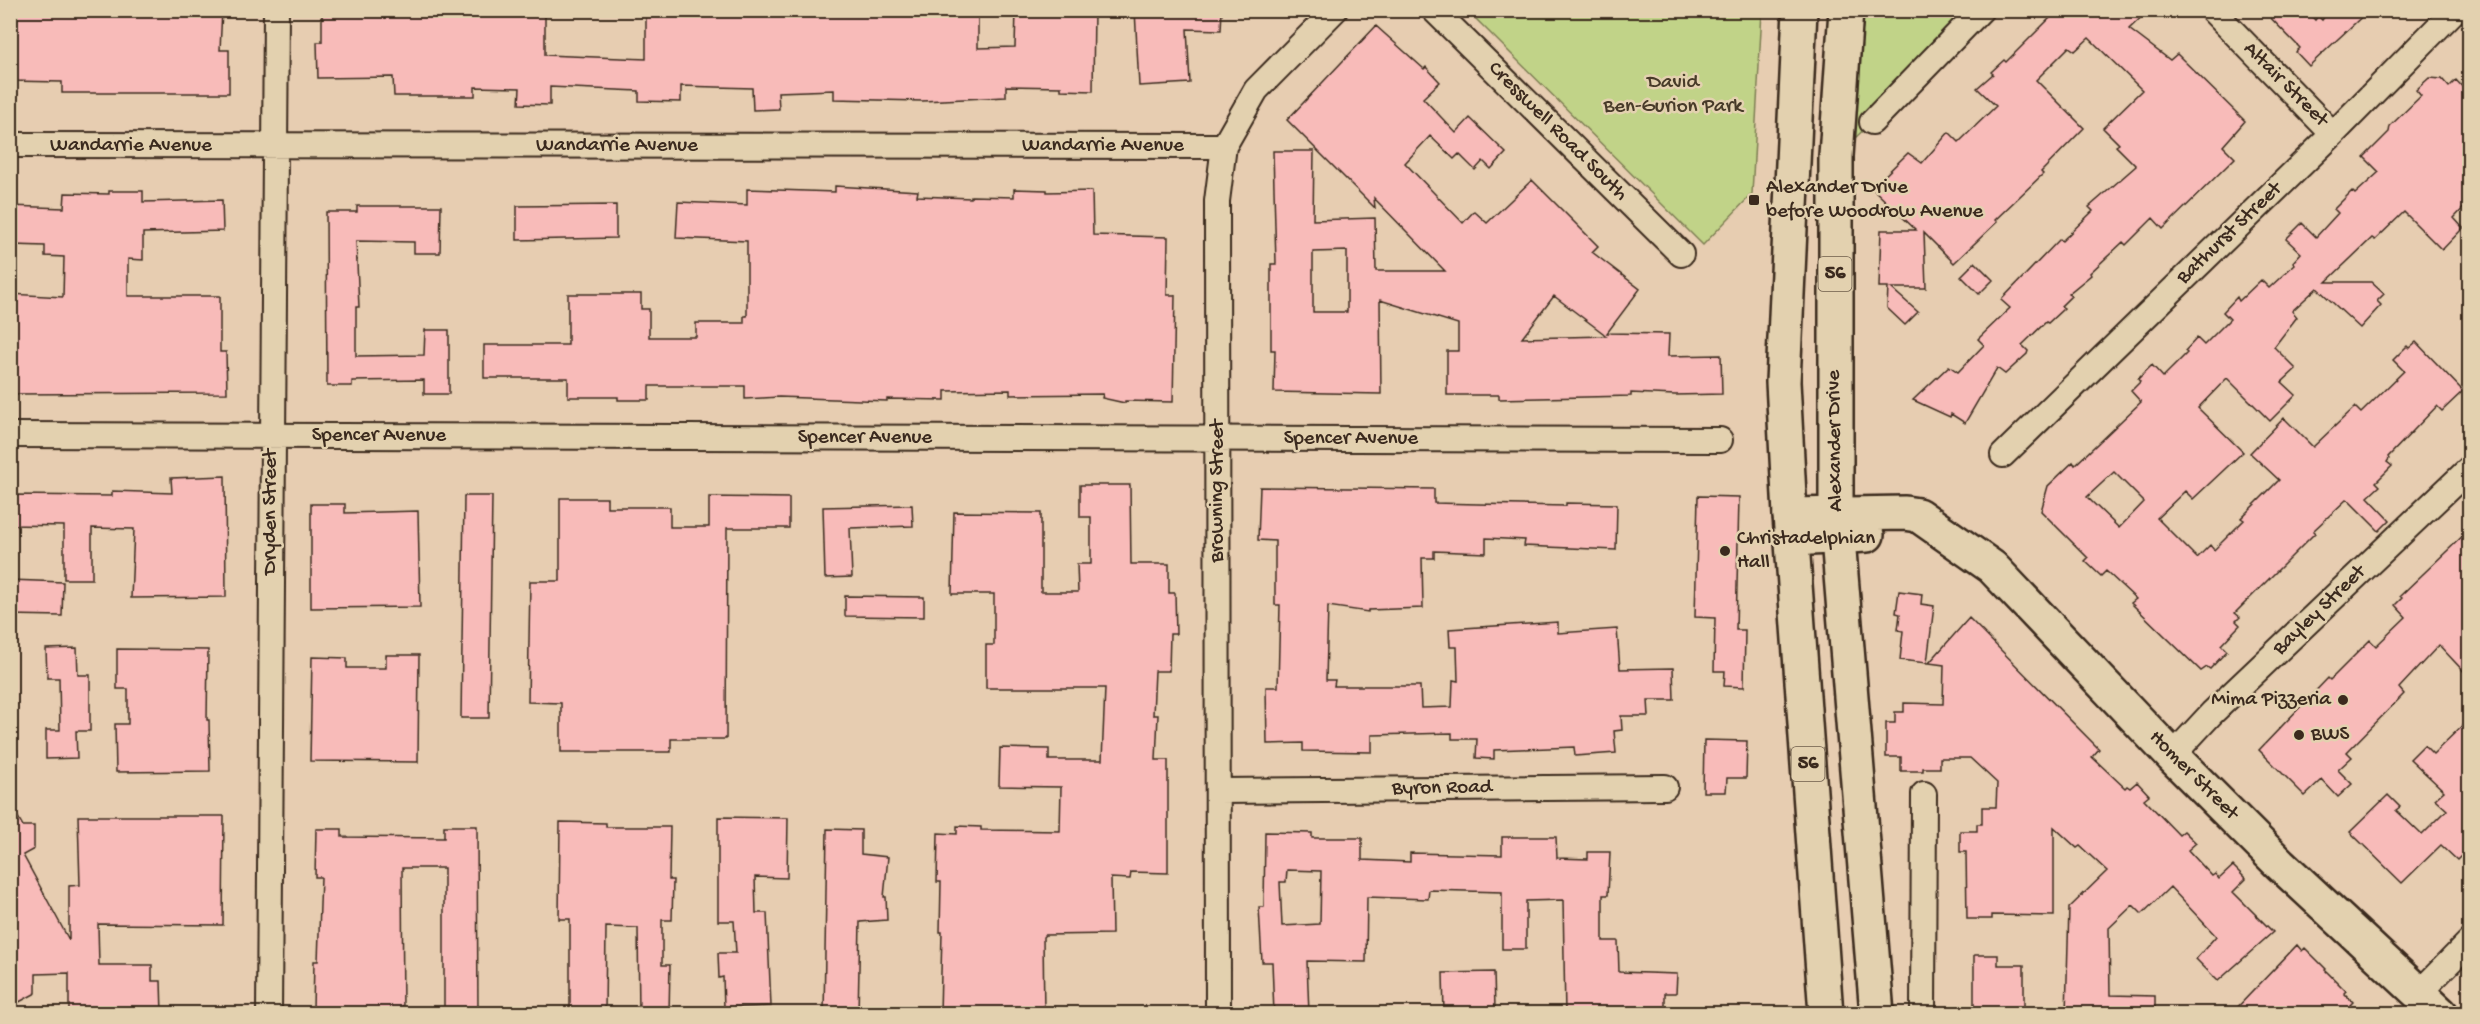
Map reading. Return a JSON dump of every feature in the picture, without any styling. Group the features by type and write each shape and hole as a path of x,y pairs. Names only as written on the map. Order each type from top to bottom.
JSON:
{"main road":[{"name":"56","path":"1800,10 1783,382 1791,527 1826,1014"},
{"name":"Alexander Drive","path":"1846,10 1836,156 1837,526 1877,1014"},
{"name":"Homer Street","path":"1791,527 1837,526 1905,513 1918,515 1950,535 1992,567 2172,756 2280,864 2430,1003"}],"street":[{"name":"Dryden Street","path":"269,1014 276,10"},
{"name":"Browning Street","path":"1218,1014 1217,201 1224,146 1256,90 1335,10"},
{"name":"Cresswell Road South","path":"1434,10 1681,254"},
{"path":"1872,122 1981,10"},
{"name":"Altair Street","path":"2212,10 2333,134"},
{"name":"Bathurst Street","path":"2003,455 2333,134 2455,10"},
{"path":"2462,10 2469,18"},
{"name":"Wandarrie Avenue","path":"10,146 1224,146"},
{"name":"Spencer Avenue","path":"10,435 1720,440"},
{"name":"Bayley Street","path":"2172,756 2212,713 2469,468"},
{"name":"Byron Road","path":"1218,791 1665,787"},
{"path":"1923,1014 1924,794"},
{"path":"2430,1003 2469,941"}],"green space":[{"name":"David Ben-Gurion Park","path":"1468,11 1762,11 1752,194 1703,245"},
{"path":"1846,11 1981,11 1836,156"}],"building":[{"path":"10,10 222,10 220,50 229,50 229,93 62,93 62,82 10,81"},
{"path":"322,10 545,10 545,55 646,59 646,10 978,10 978,48 1015,47 1016,10 1094,10 1093,91 1061,90 1061,87 1006,86 1006,97 922,101 834,99 834,90 778,92 779,109 753,110 752,88 681,86 681,102 639,101 639,91 550,87 550,105 519,104 520,88 475,87 475,96 394,96 393,77 318,78 317,42 322,42"},
{"path":"1135,10 1222,10 1221,30 1187,29 1190,83 1139,86"},
{"path":"2058,10 2149,10 2129,29 2170,60 2177,54 2245,121 2223,146 2235,158 2163,229 2153,218 2126,245 2123,242 2090,273 2091,275 2068,294 2071,296 2061,306 2064,308 2022,345 2028,351 2027,354 2005,374 1997,368 1965,423 1951,414 1950,417 1913,400 1949,366 1958,372 1984,345 1978,339 2010,308 2001,300 2060,239 2062,241 2093,211 2089,207 2136,166 2116,146 2119,144 2103,128 2142,90 2089,38 2075,51 2069,47 2036,80 2084,128 2041,172 2043,174 1995,220 1997,222 1954,263 1924,233 1926,288 1891,288 1918,312 1905,325 1887,308 1888,287 1879,287 1881,230 1916,230 1872,188 1908,153 1922,163 1949,132 1959,142 1996,106 1977,88 1993,74 1991,72 2004,60 2006,62"},
{"path":"2263,10 2306,10 2315,20 2318,16 2322,20 2329,10 2369,10 2309,66 2296,52 2300,48"},
{"path":"1376,26 1424,69 1426,67 1440,82 1423,98 1456,133 1470,118 1506,153 1491,169 1483,161 1475,170 1459,154 1454,159 1430,136 1405,163 1463,223 1474,211 1487,223 1532,180 1598,246 1592,252 1640,289 1607,333 1669,334 1668,356 1721,355 1722,394 1631,393 1631,396 1499,399 1499,395 1447,395 1447,351 1458,351 1458,324 1380,300 1381,394 1274,392 1275,350 1271,350 1271,264 1276,264 1273,151 1314,151 1313,220 1375,218 1376,271 1445,271 1374,198 1375,208 1287,120","holes":["1347,251 1347,312 1313,312 1313,252","1554,296 1603,333 1606,336 1522,338"]},
{"path":"2429,78 2442,79 2449,87 2456,80 2469,94 2469,202 2454,218 2463,228 2442,250 2404,212 2375,240 2372,238 2326,282 2371,282 2384,294 2377,301 2381,305 2360,328 2317,288 2292,311 2297,317 2274,347 2296,369 2282,382 2296,395 2270,421 2227,378 2198,408 2243,452 2193,499 2185,491 2157,518 2197,558 2210,545 2214,550 2244,520 2241,518 2279,480 2250,453 2284,418 2313,447 2355,407 2361,413 2404,371 2393,360 2407,346 2409,348 2416,342 2463,391 2442,411 2437,406 2388,457 2387,462 2392,466 2376,482 2380,486 2368,497 2390,520 2379,531 2347,499 2313,531 2315,533 2235,613 2240,617 2236,621 2240,625 2221,645 2227,651 2210,669 2207,667 2201,671 2131,603 2136,599 2106,571 2101,576 2085,561 2088,558 2041,511 2048,486 2073,462 2075,465 2141,402 2131,391 2140,382 2138,379 2152,365 2163,377 2187,353 2185,351 2197,338 2204,345 2230,319 2223,312 2237,297 2239,301 2261,280 2269,288 2295,264 2293,262 2301,253 2286,239 2302,223 2316,237 2338,213 2334,209 2352,191 2355,194 2379,172 2364,157 2389,132 2390,126 2421,96 2416,90","holes":["2114,472 2144,502 2119,528 2087,497"]},
{"path":"835,186 918,191 917,196 971,198 971,196 1014,197 1014,189 1047,190 1047,192 1092,191 1093,235 1168,237 1167,295 1175,295 1173,402 1125,401 1125,403 1102,398 1103,394 1010,395 1010,390 945,391 945,400 887,399 887,401 779,397 745,399 745,386 649,386 649,400 618,400 618,397 568,397 568,378 484,378 484,345 568,345 568,294 641,294 641,309 649,309 649,337 696,337 696,323 744,323 744,316 747,316 747,241 676,238 678,202 747,205 747,189 835,192"},
{"path":"109,191 143,191 143,202 222,200 223,231 143,233 143,260 128,259 128,296 220,296 220,352 226,352 227,393 10,394 10,294 63,297 64,257 45,256 45,246 13,245 13,237 10,237 10,206 64,208 65,193 109,194"},
{"path":"616,205 616,238 517,240 517,206"},
{"path":"357,206 441,206 440,253 414,253 414,242 356,241 359,307 356,307 356,356 424,355 425,330 449,330 449,394 424,394 424,380 352,381 352,386 327,386 326,212 357,212"},
{"path":"1975,262 1993,280 1979,294 1961,276"},
{"path":"225,476 226,597 131,598 134,529 92,528 92,579 64,579 64,526 10,525 10,495 112,496 112,491 172,493 171,478"},
{"path":"1080,485 1130,485 1131,564 1169,564 1169,593 1175,593 1176,634 1170,634 1169,671 1155,671 1153,715 1158,715 1156,760 1168,760 1168,873 1131,872 1130,879 1111,878 1112,934 1045,935 1043,937 1044,1014 940,1014 942,932 940,932 941,882 937,882 938,833 957,834 957,826 981,827 981,830 1060,831 1061,787 999,786 1000,748 1049,749 1049,760 1102,760 1105,688 986,688 986,645 994,645 994,594 952,594 954,512 1041,513 1041,592 1078,592 1077,564 1091,564 1091,517 1080,517"},
{"path":"1260,487 1434,489 1434,503 1566,506 1566,503 1617,504 1616,550 1524,546 1525,540 1486,538 1486,553 1434,551 1434,558 1422,558 1423,608 1368,610 1368,612 1328,606 1326,680 1335,680 1334,686 1420,686 1421,708 1452,707 1453,680 1458,681 1457,647 1450,647 1449,629 1558,622 1558,633 1617,629 1620,669 1673,668 1674,700 1648,700 1649,716 1621,716 1622,730 1614,731 1616,753 1575,756 1574,747 1494,750 1494,759 1476,758 1477,739 1452,739 1452,733 1372,735 1372,752 1303,751 1303,743 1267,744 1266,687 1278,687 1280,605 1275,605 1275,541 1258,540"},
{"path":"464,496 492,496 489,718 461,718"},
{"path":"1698,496 1739,497 1736,630 1745,630 1744,687 1724,686 1725,671 1714,671 1715,618 1695,617"},
{"path":"709,497 789,498 789,528 727,528 726,739 671,739 671,752 561,752 561,703 528,702 530,581 560,581 560,498 607,498 607,507 670,507 670,527 709,527"},
{"path":"311,504 345,504 345,513 418,511 420,607 311,608"},
{"path":"912,505 913,526 850,528 852,577 825,578 823,507"},
{"path":"2469,530 2469,677 2439,645 2399,688 2404,694 2347,752 2352,757 2338,770 2352,784 2338,797 2322,780 2305,796 2259,750 2328,678 2330,680 2370,640 2376,646 2406,617 2395,605 2402,598 2400,596"},
{"path":"10,580 63,582 62,616 10,615"},
{"path":"1899,591 1922,594 1921,604 1934,606 1927,663 1900,660 1903,631 1898,630 1900,614 1896,613"},
{"path":"845,596 924,597 924,617 845,616"},
{"path":"1969,618 2099,749 2092,757 2125,788 2127,786 2130,788 2137,782 2149,795 2144,799 2179,835 2184,831 2196,843 2188,850 2212,876 2215,874 2219,879 2233,866 2246,879 2233,892 2273,932 2218,981 2196,959 2216,936 2170,887 2142,914 2133,905 2109,928 2110,995 2155,996 2155,1014 2066,1014 2069,908 2107,871 2080,846 2077,848 2054,827 2054,916 1992,915 1992,919 1967,919 1966,852 1960,852 1960,831 1977,831 1977,824 1982,824 1982,807 1996,807 1997,783 1970,758 1940,758 1940,768 1901,771 1901,757 1886,757 1886,723 1895,723 1895,712 1904,712 1904,703 1943,704 1944,665 1929,663"},
{"path":"77,648 78,675 90,675 90,731 76,731 77,758 46,759 46,730 60,730 59,678 47,678 46,649"},
{"path":"117,649 208,650 207,720 209,720 210,771 116,772 115,724 128,724 128,689 117,689"},
{"path":"386,655 419,655 418,762 310,761 312,657 347,658 347,668 386,668"},
{"path":"2469,719 2469,848 2457,860 2441,845 2402,883 2350,832 2388,795 2400,807 2396,810 2422,835 2447,810 2435,799 2444,791 2410,759 2424,745 2433,754"},
{"path":"1704,740 1747,741 1746,778 1727,778 1726,792 1703,792"},
{"path":"10,803 23,826 34,826 34,849 23,855 69,940 69,886 80,885 78,816 224,816 223,925 98,924 99,965 152,965 152,981 161,981 162,1014 69,1014 69,973 36,974 36,993 10,1007"},
{"path":"718,817 788,818 787,878 755,877 756,913 767,913 771,1006 724,1008 723,977 719,978 718,953 736,953 734,921 718,921"},
{"path":"560,822 606,823 606,827 670,827 669,880 673,880 672,920 662,920 662,965 670,965 669,1014 639,1014 638,928 606,927 605,1014 570,1014 570,919 559,919"},
{"path":"444,826 477,826 478,1014 444,1014 444,868 402,868 403,1014 375,1014 375,1010 313,1009 314,961 318,961 321,877 315,877 316,829 342,829 342,837 444,838"},
{"path":"827,829 861,830 861,854 888,857 884,897 886,897 887,920 860,922 858,1014 824,1014"},
{"path":"1265,832 1312,833 1312,838 1362,838 1362,860 1410,862 1410,853 1502,855 1502,837 1556,837 1557,858 1588,859 1588,852 1610,852 1608,895 1603,895 1603,941 1618,941 1619,972 1677,974 1676,993 1665,993 1665,1014 1565,1014 1563,900 1526,901 1526,949 1502,949 1502,892 1429,890 1428,899 1367,897 1366,962 1307,961 1309,1014 1274,1014 1272,962 1262,962 1259,907 1264,907","holes":["1287,870 1321,871 1320,924 1282,926 1280,882 1286,882"]},
{"path":"2297,945 2302,951 2305,948 2346,991 2344,993 2353,1002 2350,1005 2359,1014 2231,1014"},
{"path":"1974,955 1998,955 1998,965 2024,965 2024,1014 1974,1014"},
{"path":"1494,972 1495,1009 1491,1009 1491,1014 1444,1014 1443,973"}],"place":[{"name":"Alexander Drive before Woodrow Avenue","path":"1754,200"},
{"name":"Christadelphian Hall","path":"1725,551"},
{"name":"Mima Pizzeria","path":"2343,700"},
{"name":"BWS","path":"2299,735"}]}
